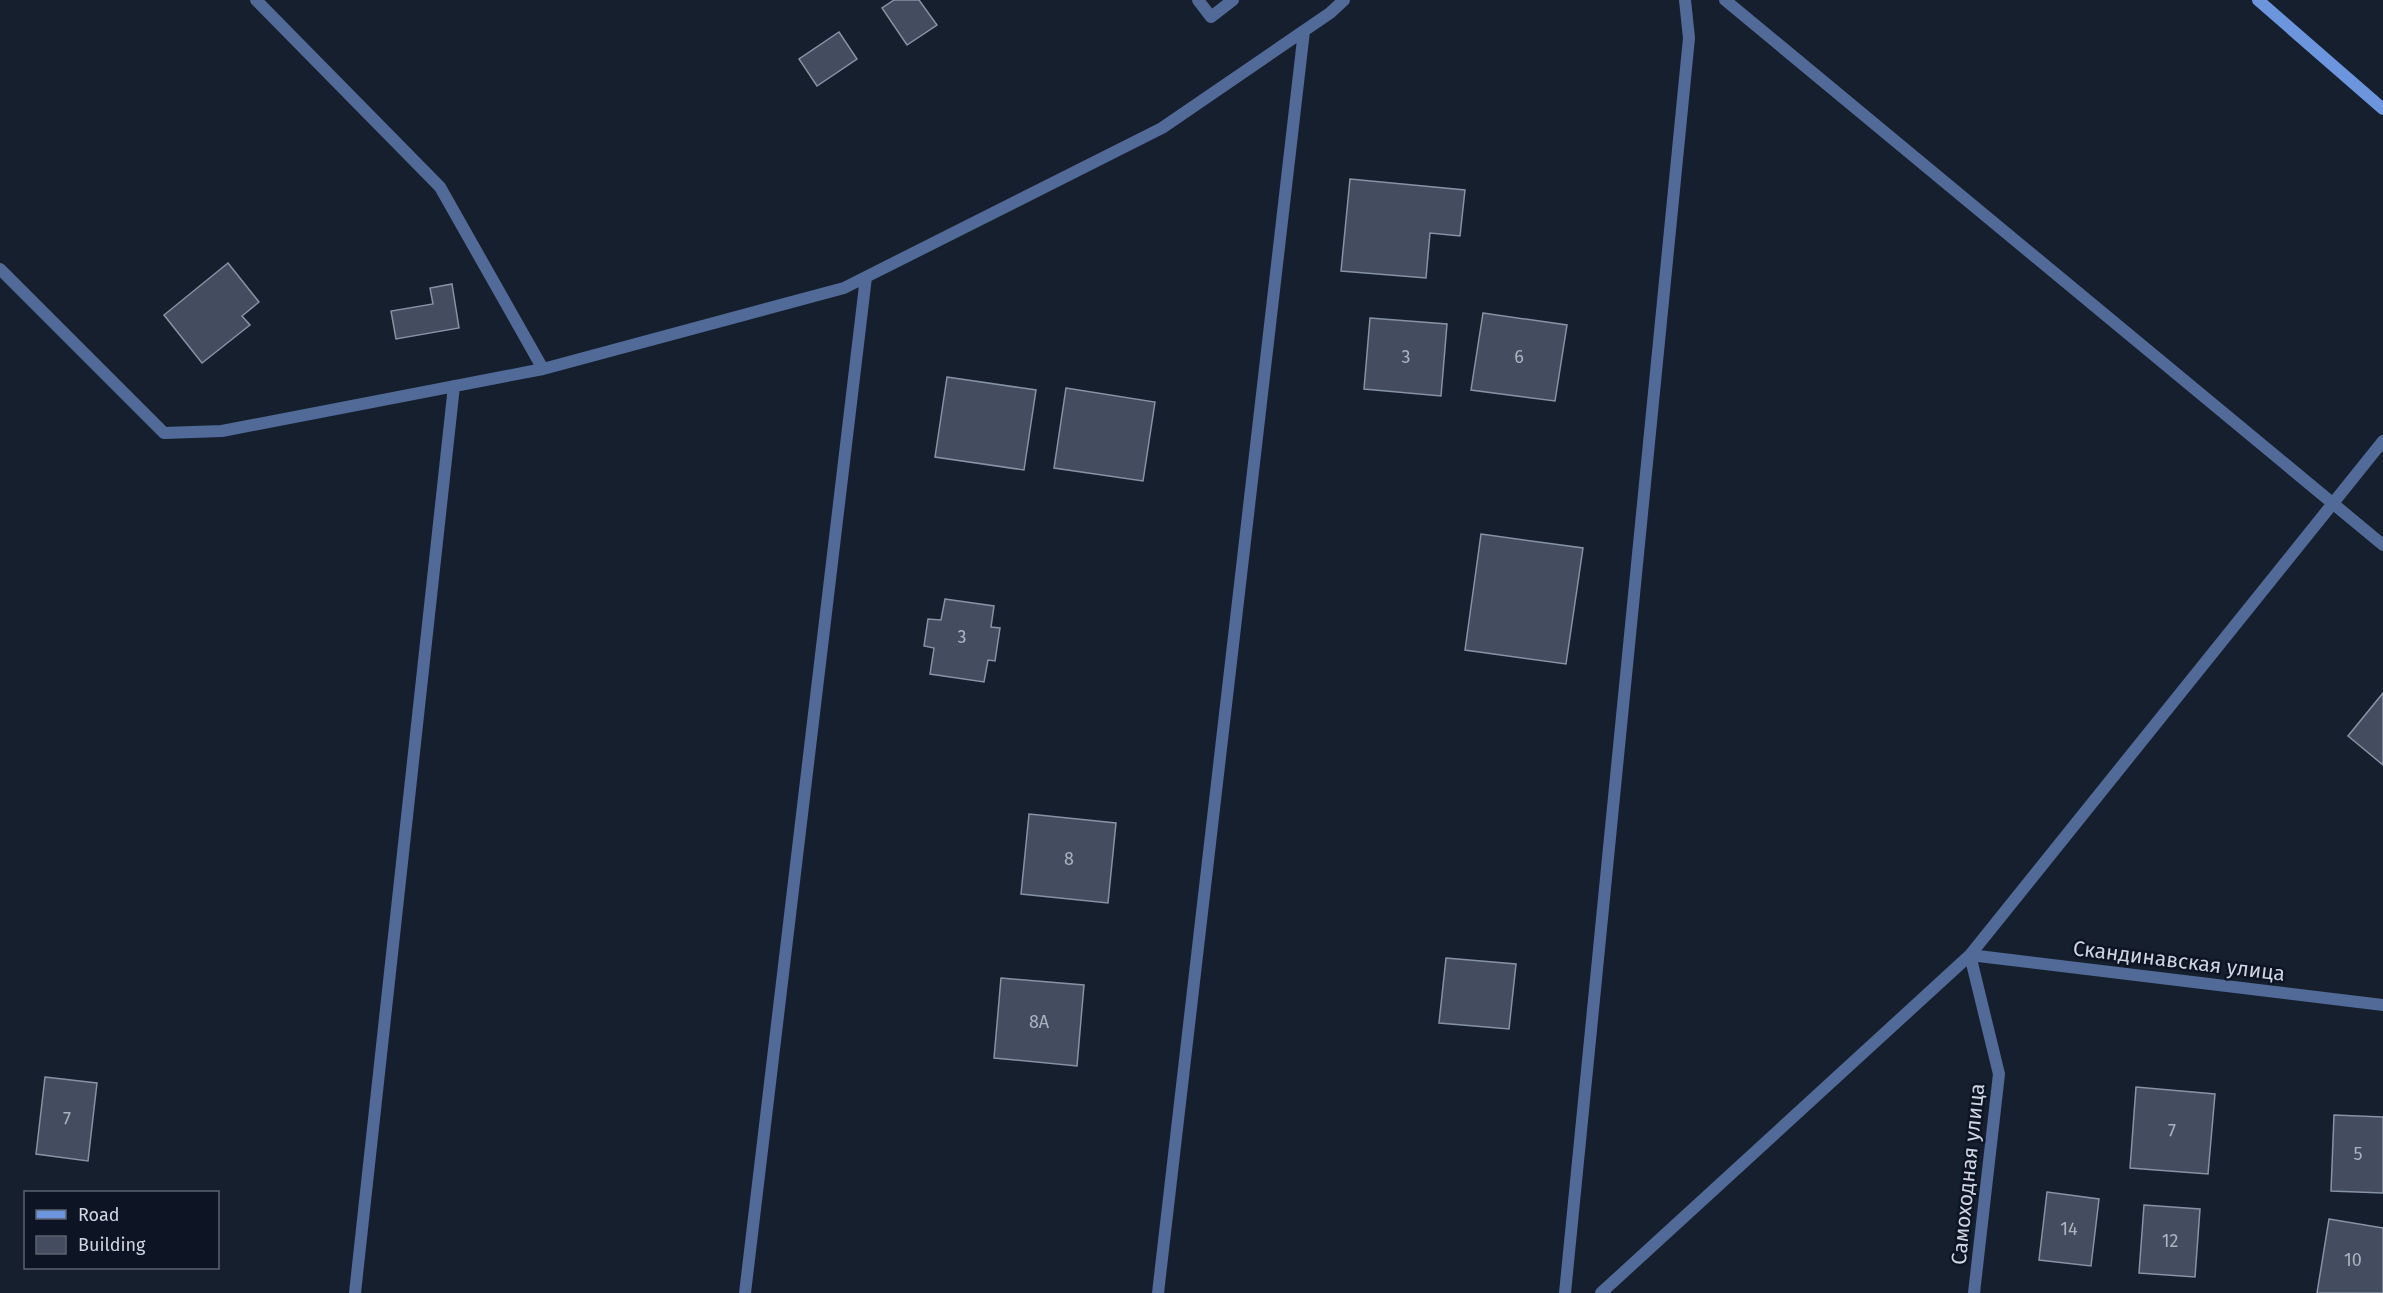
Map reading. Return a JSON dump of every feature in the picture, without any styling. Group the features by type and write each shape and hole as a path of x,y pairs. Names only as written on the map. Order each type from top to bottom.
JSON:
{"street":[{"path":"256,0 440,187 543,369"},
{"path":"1198,0 1211,17 1233,0"},
{"path":"0,269 164,433 222,431 543,369 844,288 1162,128 1304,31 1344,0"},
{"path":"1565,1293 1689,38 1685,0"},
{"path":"1725,0 2383,545"},
{"path":"2258,0 2383,109"},
{"path":"1158,1293 1304,31"},
{"path":"745,1293 866,277"},
{"path":"354,1293 454,386"},
{"path":"1600,1293 1970,955 2383,441"},
{"name":"Скандинавская улица","path":"1970,955 2383,1005"},
{"name":"Самоходная улица","path":"1970,955 1999,1074 1974,1293"}],"building":[{"path":"894,0 919,0 937,25 907,45 882,8"},
{"path":"839,32 857,59 817,86 799,59"},
{"path":"1350,179 1465,190 1460,236 1430,233 1426,278 1341,271"},
{"path":"228,263 259,302 242,316 250,325 202,363 164,315"},
{"path":"452,284 459,328 396,339 391,311 433,304 430,288"},
{"path":"1483,313 1567,325 1555,401 1471,390"},
{"path":"1370,318 1447,324 1441,396 1364,389"},
{"path":"947,377 1036,390 1024,470 935,457"},
{"path":"1066,388 1155,402 1143,481 1054,468"},
{"path":"1481,534 1583,548 1566,664 1465,650"},
{"path":"945,599 994,606 991,627 1000,628 995,661 988,660 984,682 930,674 934,648 924,646 928,619 941,620"},
{"path":"2383,693 2383,765 2348,736"},
{"path":"1029,814 1116,823 1108,903 1021,894"},
{"path":"1446,958 1516,964 1509,1029 1439,1023"},
{"path":"1001,978 1084,985 1077,1066 994,1058"},
{"path":"45,1077 97,1083 88,1161 36,1154"},
{"path":"2136,1087 2215,1094 2208,1174 2130,1168"},
{"path":"2334,1115 2383,1117 2383,1193 2331,1191"},
{"path":"2047,1192 2099,1199 2091,1266 2039,1260"},
{"path":"2144,1205 2200,1209 2195,1277 2139,1273"},
{"path":"2329,1219 2383,1228 2383,1293 2317,1293"}]}
